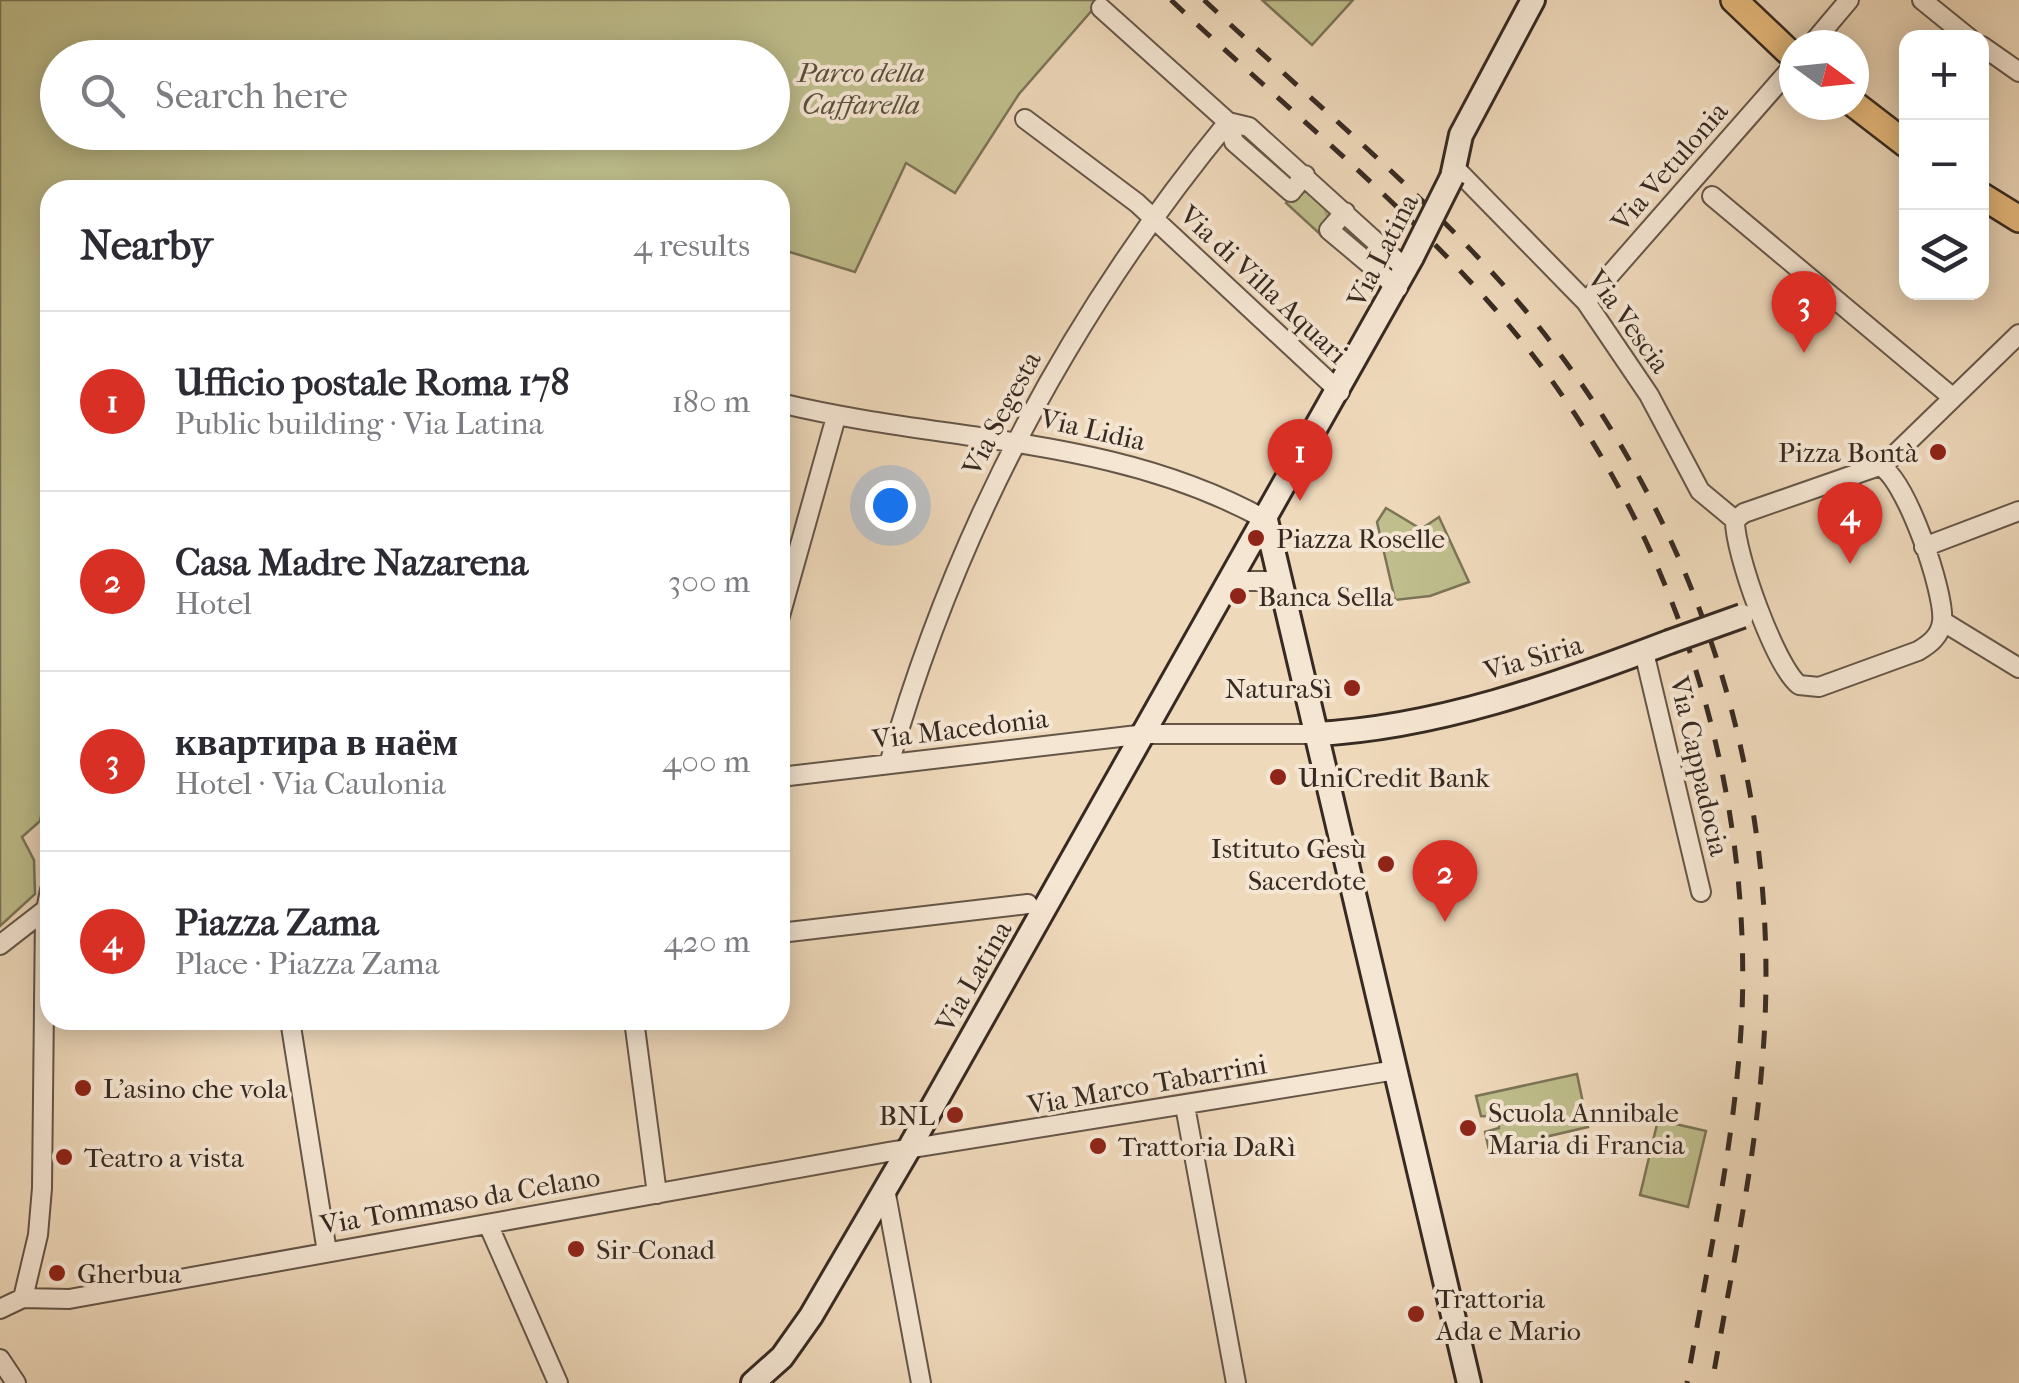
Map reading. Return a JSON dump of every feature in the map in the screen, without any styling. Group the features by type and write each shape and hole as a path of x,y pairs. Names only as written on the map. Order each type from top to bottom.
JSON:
{"main road":[{"path":"1734,0 1779,43"},
{"path":"1869,116 1899,139"},
{"path":"1989,200 2019,219"}],"street":[{"name":"Via Latina","path":"1266,520 1406,272 1454,173 1461,134 1533,0"},
{"path":"1824,30 1849,0"},
{"path":"1922,0 1959,30"},
{"path":"1100,8 1228,122 1234,142 1291,192 1305,176 1345,212 1328,230 1406,272"},
{"path":"1989,51 2019,72"},
{"name":"Via Vetulonia","path":"1586,302 1779,82"},
{"name":"Via di Villa Aquari","path":"1026,118 1151,216 1340,392"},
{"name":"Via Segesta","path":"889,764 940,601 1015,439 1078,328 1151,216 1228,122"},
{"name":"Via Vescia","path":"1454,173 1586,302 1648,395 1704,496 1736,520"},
{"path":"1712,196 1952,397"},
{"path":"1883,466 1902,490 1924,548 1942,621 1936,637 1918,650 1808,688 1786,672 1752,613 1736,520 1744,513 1883,466 2019,334"},
{"name":"Via Lidia","path":"790,406 836,417 1015,439 1143,468 1213,493 1266,520"},
{"path":"790,580 836,417"},
{"path":"1924,548 2019,511"},
{"path":"1266,520 1277,581 1470,1383"},
{"path":"1229,588 1266,520"},
{"path":"1229,588 1243,580 1277,581"},
{"name":"Via Latina","path":"753,1383 794,1342 1229,588"},
{"name":"Via Siria","path":"1315,734 1374,730 1552,686 1752,613"},
{"path":"1942,621 2019,668"},
{"name":"Via Cappadocia","path":"1644,652 1701,892"},
{"name":"Via Macedonia","path":"790,776 1146,734 1315,734"},
{"path":"790,932 1028,904"},
{"path":"0,945 40,915"},
{"path":"0,1309 23,1298 36,1248 42,1188 44,1030"},
{"path":"292,1030 327,1252"},
{"path":"635,1030 657,1194"},
{"name":"Via Marco Tabarrini","path":"907,1152 1396,1070"},
{"path":"1185,1106 1236,1383"},
{"name":"Via Tommaso da Celano","path":"23,1298 69,1299 907,1152"},
{"path":"885,1189 922,1383"},
{"path":"488,1224 558,1383"},
{"path":"6,1370 33,1383"}],"green space":[{"name":"Parco della Caffarella","path":"0,0 1101,0 1019,94 955,193 906,163 855,272 790,252 790,180 40,180 40,821 22,837 34,860 35,894 0,926"},
{"path":"1262,0 1353,0 1312,45"},
{"path":"1305,183 1338,214 1321,235 1286,203"},
{"path":"1386,508 1421,529 1439,517 1469,582 1430,596 1395,600 1377,522"},
{"path":"1577,1074 1588,1127 1489,1150 1485,1132 1499,1128 1498,1117 1481,1116 1476,1096"},
{"path":"1658,1120 1706,1131 1688,1207 1640,1195"}],"railway":[{"path":"1171,0 1377,188 1494,308 1553,383 1605,463 1649,548 1685,637 1712,729 1731,823 1741,918 1742,1013 1727,1153 1687,1383"},
{"path":"1204,0 1402,181 1514,297 1577,378 1632,464 1677,555 1714,650 1741,748 1758,849 1766,950 1763,1053 1754,1136 1712,1383"}],"place":[{"name":"квартира в наём","path":"1804,353"},
{"name":"Pizza Bontà","path":"1938,452"},
{"name":"Ufficio postale Roma 178","path":"1300,501"},
{"name":"Piazza Roselle","path":"1256,538"},
{"name":"Piazza Zama","path":"1850,564"},
{"name":"Banca Sella","path":"1238,596"},
{"name":"NaturaSì","path":"1352,688"},
{"name":"UniCredit Bank","path":"1278,777"},
{"name":"Istituto Gesù Sacerdote","path":"1386,864"},
{"name":"Casa Madre Nazarena","path":"1445,922"},
{"name":"L'asino che vola","path":"83,1088"},
{"name":"BNL","path":"955,1115"},
{"name":"Scuola Annibale Maria di Francia","path":"1468,1128"},
{"name":"Trattoria DaRì","path":"1098,1146"},
{"name":"Teatro a vista","path":"64,1157"},
{"name":"Sir-Conad","path":"576,1249"},
{"name":"Gherbua","path":"57,1273"},
{"name":"Trattoria Ada e Mario","path":"1416,1314"}]}
